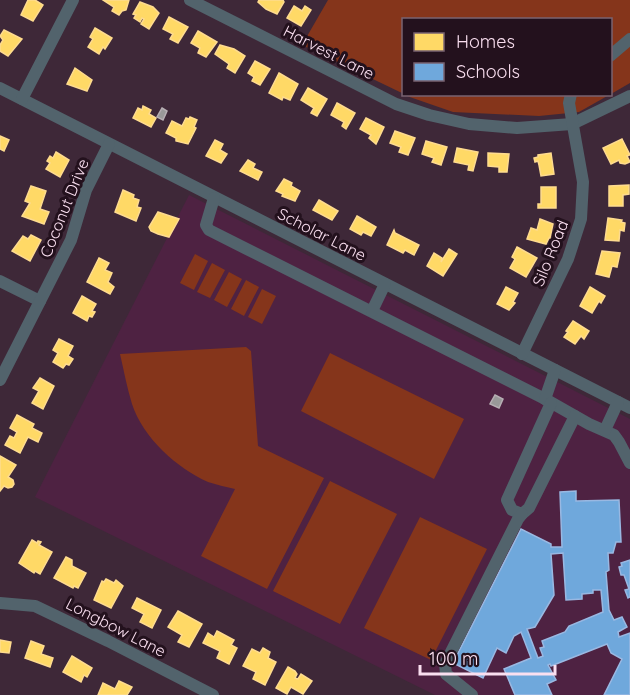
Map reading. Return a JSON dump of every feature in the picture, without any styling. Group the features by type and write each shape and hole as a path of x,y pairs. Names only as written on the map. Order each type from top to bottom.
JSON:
{"street":[{"path":"22,99 73,0"},
{"name":"Harvest Lane","path":"190,0 396,104 429,115 469,124 517,128 572,123 630,96"},
{"path":"612,54 630,39"},
{"name":"Scholar Lane","path":"0,88 630,408"},
{"name":"Silo Road","path":"522,354 568,259 581,219 583,182 569,103 571,96"},
{"name":"Coconut Drive","path":"0,380 71,240 86,190 109,144"},
{"path":"214,198 206,225 209,230 605,430 616,438 629,457"},
{"path":"0,281 40,302"},
{"path":"372,312 385,284"},
{"path":"522,514 512,510 507,501 548,401 555,370"},
{"path":"605,430 618,402"},
{"path":"472,695 446,674 445,664 518,519 533,500 575,416"},
{"name":"Longbow Lane","path":"0,603 35,606 108,641 196,691 213,695"}],"shaded area":[{"path":"328,0 630,0 630,83 612,93 612,18 402,18 402,93 302,45"},
{"path":"407,96 607,96 579,112 539,116 453,112"},
{"path":"189,195 630,419 630,695 435,695 35,497"},
{"path":"195,254 208,261 194,290 180,283"},
{"path":"212,263 225,270 210,298 197,292"},
{"path":"229,272 242,279 227,307 214,300"},
{"path":"246,280 259,287 244,316 231,309"},
{"path":"262,289 276,296 262,324 248,317"},
{"path":"246,347 251,351 258,446 324,478 267,589 201,556 235,489 208,482 196,476 173,460 153,440 137,417 132,404 120,354"},
{"path":"330,353 464,419 434,479 301,411"},
{"path":"330,481 397,514 340,624 273,591"},
{"path":"420,517 487,549 431,660 364,628"}],"building: Homes":[{"path":"28,0 35,0 43,5 33,21 21,15"},
{"path":"103,0 129,0 126,10 119,15 112,11 114,7"},
{"path":"259,0 283,0 284,2 277,14 266,9 258,2"},
{"path":"140,2 153,7 159,13 149,29 141,24 144,19 142,18 140,22 134,18 136,15 133,14"},
{"path":"294,6 302,11 305,6 311,10 301,26 287,18"},
{"path":"169,17 188,27 178,43 170,39 173,34 163,29"},
{"path":"95,28 112,38 99,54 88,47 93,39 90,37"},
{"path":"4,30 22,39 8,56 0,51 3,40 0,36"},
{"path":"198,31 217,42 206,57 198,53 200,48 191,43"},
{"path":"220,45 234,49 245,56 235,73 227,68 229,64 215,54"},
{"path":"255,61 270,69 260,85 252,81 254,77 248,73"},
{"path":"75,68 92,80 87,91 67,84"},
{"path":"279,73 298,84 290,100 283,97 282,100 269,93"},
{"path":"308,88 327,99 317,116 311,113 314,108 301,100"},
{"path":"337,103 355,113 346,129 342,126 344,122 331,115"},
{"path":"143,106 151,110 149,114 156,118 151,127 133,118 138,108 142,110"},
{"path":"186,118 197,120 194,127 196,128 188,144 176,141 176,138 166,133 172,121 182,126"},
{"path":"366,118 384,127 376,144 369,138 371,135 360,129"},
{"path":"395,131 415,138 408,155 399,152 401,147 390,143"},
{"path":"0,136 9,140 4,151 0,149"},
{"path":"622,139 630,155 627,156 630,162 625,164 620,163 619,160 611,164 603,148"},
{"path":"215,140 223,144 220,150 227,154 221,163 206,156"},
{"path":"426,141 447,147 441,165 432,162 434,158 422,154"},
{"path":"457,148 478,152 473,171 468,170 469,165 454,162"},
{"path":"56,152 69,160 60,177 46,169 50,163 47,161 50,156 53,158"},
{"path":"488,153 509,154 507,172 499,172 499,167 488,166"},
{"path":"551,153 554,174 541,176 538,161 535,162 534,158"},
{"path":"248,160 255,164 253,168 262,172 258,180 240,171"},
{"path":"284,179 300,191 295,201 276,191"},
{"path":"629,185 629,194 623,195 623,206 609,206 609,186"},
{"path":"31,186 46,191 40,209 49,212 44,224 22,216 30,203 25,201"},
{"path":"541,187 556,187 556,208 538,208 538,204 541,204"},
{"path":"123,190 139,200 137,207 141,208 136,221 115,212"},
{"path":"319,200 338,211 332,220 313,210"},
{"path":"158,212 179,219 169,237 151,231 149,227"},
{"path":"357,216 376,227 371,236 363,232 361,235 350,229"},
{"path":"608,218 622,220 621,222 625,223 624,231 620,230 619,241 605,240"},
{"path":"540,219 553,224 546,244 527,239 531,228 537,230"},
{"path":"394,230 395,233 419,245 414,255 405,250 403,253 387,245"},
{"path":"31,235 41,240 30,261 12,251 23,236 28,239"},
{"path":"517,247 537,258 526,277 510,268 515,259 512,257"},
{"path":"449,249 457,254 443,276 427,266 434,253 442,258 441,262"},
{"path":"602,251 620,253 617,267 612,266 609,277 596,274"},
{"path":"99,258 109,263 105,270 112,273 108,282 114,287 110,294 87,282"},
{"path":"506,287 518,293 513,302 515,303 509,310 497,304"},
{"path":"590,287 605,296 592,313 580,306"},
{"path":"82,296 96,304 92,311 95,312 92,317 89,316 87,321 73,313"},
{"path":"573,321 589,331 584,339 581,336 575,344 564,337"},
{"path":"59,339 73,346 68,356 73,359 63,368 53,362 58,353 53,350"},
{"path":"40,378 54,386 43,409 32,403 39,391 33,388"},
{"path":"17,415 34,424 32,428 42,433 38,442 28,437 20,453 5,445 10,436 14,438 17,432 10,428"},
{"path":"0,456 16,465 8,477 13,480 14,484 8,488 4,486 0,491"},
{"path":"32,540 37,543 41,542 39,545 52,552 40,574 35,571 34,573 19,563"},
{"path":"66,557 72,560 72,566 86,573 78,588 74,586 73,588 54,578"},
{"path":"106,579 114,583 116,580 123,586 111,608 94,600 102,581"},
{"path":"137,598 161,610 152,628 140,622 144,614 132,608"},
{"path":"178,611 202,624 189,647 178,642 182,635 168,627"},
{"path":"217,631 234,640 231,645 237,648 229,664 217,658 220,651 203,643 208,633 214,637"},
{"path":"0,640 11,642 9,653 0,652"},
{"path":"31,641 44,646 41,654 53,658 50,667 25,658"},
{"path":"263,648 270,652 268,658 276,662 265,685 253,679 256,672 243,666 252,649 260,653"},
{"path":"72,656 92,668 87,677 84,675 81,682 63,672"},
{"path":"288,667 297,674 295,678 298,679 301,674 312,681 303,694 291,687 287,694 276,688"},
{"path":"119,681 132,687 127,695 98,695 103,683 115,689"}],"building: Schools":[{"path":"576,491 576,501 619,500 621,542 616,542 613,553 608,553 609,570 606,572 609,610 614,620 622,617 627,627 618,632 619,637 630,633 630,695 604,695 622,659 611,653 607,644 551,666 548,665 556,680 547,684 552,695 515,695 504,669 531,658 521,632 514,636 506,653 497,648 483,678 453,663 521,529 551,544 551,547 562,547 560,492","holes":["563,553 566,600 582,599 582,594 601,590 603,612 569,626 565,632 542,641 544,647 540,648 543,656 538,658 527,629 535,627 554,595 551,554"]},
{"path":"630,560 630,597 628,598 625,590 629,589 619,567 622,566 621,563"}],"building: Industry":[{"path":"162,108 167,111 163,120 157,117"},
{"path":"495,395 503,399 499,408 490,404"}]}
